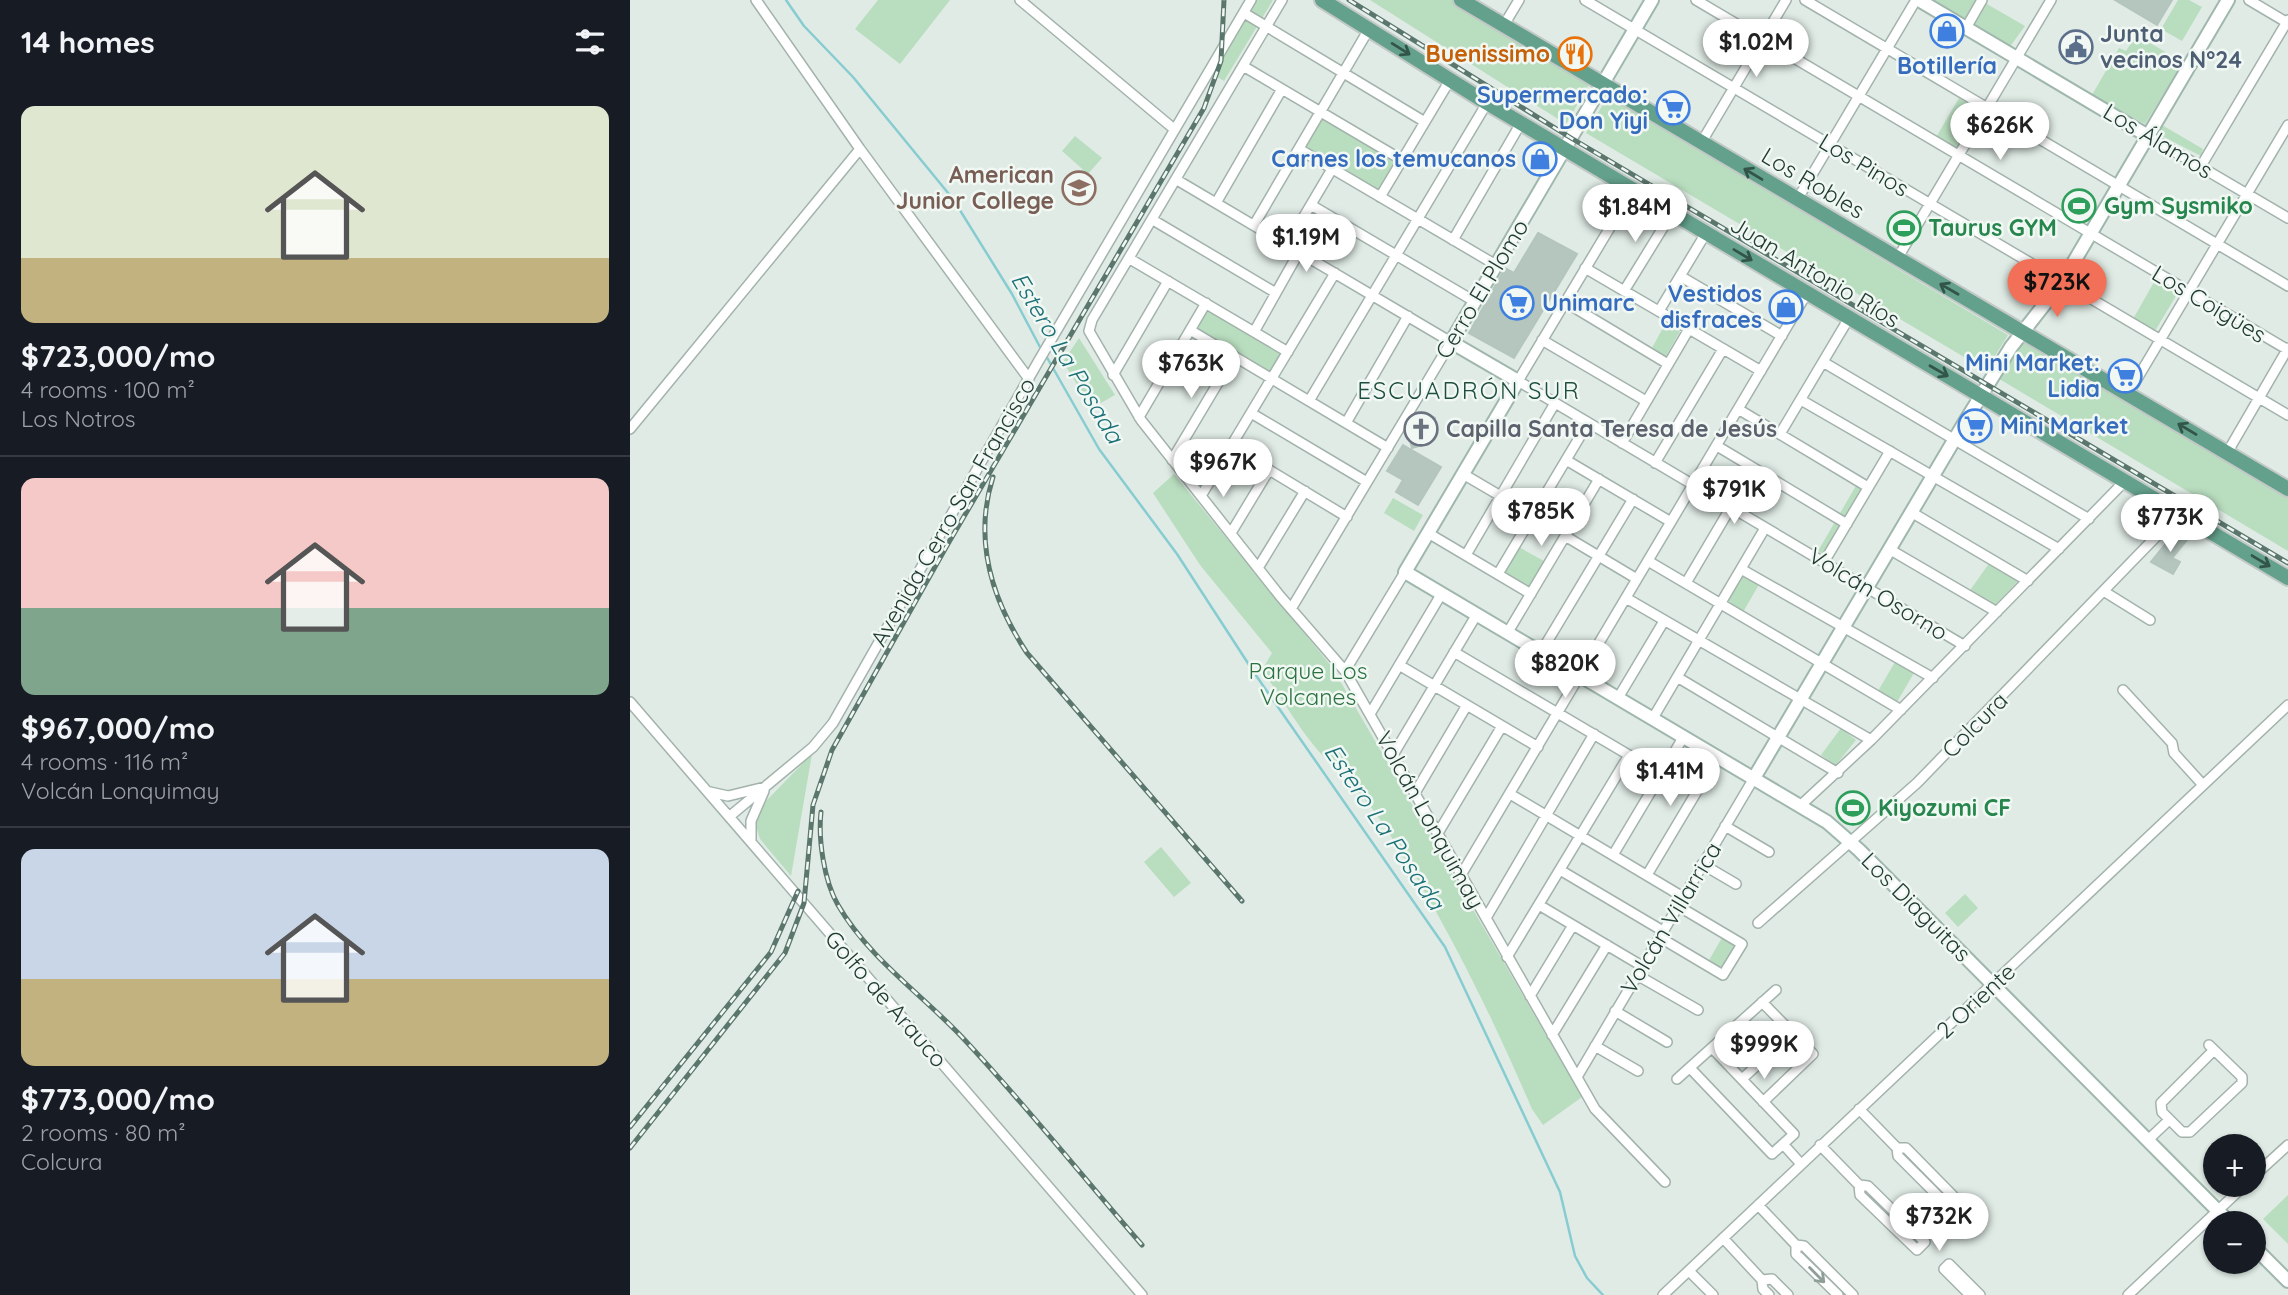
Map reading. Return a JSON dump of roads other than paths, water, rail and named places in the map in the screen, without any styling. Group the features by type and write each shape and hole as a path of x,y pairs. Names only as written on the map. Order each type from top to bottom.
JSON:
{"main road":[{"name":"Juan Antonio Ríos","path":"1322,0 1487,103 2288,578"},
{"name":"Los Robles","path":"1461,0 2288,489"}],"street":[{"path":"756,0 860,149 1029,379"},
{"path":"1020,0 1174,129"},
{"name":"Avenida Cerro San Francisco","path":"730,816 813,747 833,723 1038,362 1251,0"},
{"path":"1282,0 1130,259 1288,352"},
{"path":"1504,25 1518,0"},
{"name":"Los Pinos","path":"1585,0 2288,415"},
{"name":"Cerro El Plomo","path":"1291,609 1652,0"},
{"name":"Los Coigües","path":"1696,0 2288,349"},
{"path":"1701,143 1786,0"},
{"path":"1805,0 2288,286"},
{"path":"1797,200 1918,0"},
{"name":"Los Álamos","path":"1918,0 2288,218"},
{"path":"1966,27 1982,0"},
{"path":"1897,259 2051,0"},
{"name":"Volcán Villarrica","path":"1577,1077 2001,362 2062,282 2228,0"},
{"path":"2201,166 2287,21 2249,0"},
{"path":"1244,13 1425,122"},
{"path":"1254,225 1369,29"},
{"path":"1243,66 1402,160"},
{"path":"1380,197 1450,80"},
{"path":"1216,203 1282,89"},
{"path":"1309,401 1487,103"},
{"path":"1453,240 1521,123"},
{"path":"2128,394 2288,125"},
{"path":"630,429 860,149"},
{"path":"1299,149 1496,265"},
{"path":"1287,245 1332,169"},
{"name":"Volcán Osorno","path":"1177,180 1965,646"},
{"path":"1345,671 1633,189"},
{"path":"1311,205 1474,301"},
{"path":"1625,291 1672,212"},
{"path":"1153,220 1276,293"},
{"path":"1659,311 1706,233"},
{"path":"1254,332 1299,252"},
{"name":"Volcán Lonquimay","path":"1130,259 1089,327 1113,375 1139,417 1172,460 1291,609 1345,671 1599,1115 1665,1182"},
{"path":"1585,268 1761,371"},
{"path":"1201,496 1335,273"},
{"path":"1680,276 1782,336"},
{"path":"1113,375 1168,281"},
{"path":"1461,875 1807,293"},
{"path":"1565,302 1668,364"},
{"path":"1139,417 1206,303"},
{"path":"1346,423 1408,316"},
{"path":"1780,434 1849,318"},
{"path":"1622,443 1689,329"},
{"path":"1190,330 1388,447"},
{"path":"1542,340 1646,401"},
{"path":"1655,463 1723,349"},
{"path":"2227,453 2288,349"},
{"path":"1172,460 1234,356"},
{"path":"1823,362 2089,519"},
{"path":"1801,400 2059,549"},
{"path":"1466,555 1555,403"},
{"path":"1738,409 1868,487"},
{"path":"1251,413 1367,482"},
{"path":"1498,574 1588,423"},
{"path":"1717,446 1847,524"},
{"path":"1231,447 1347,517"},
{"path":"1824,562 1890,451"},
{"path":"1566,460 1671,522"},
{"path":"1231,533 1269,470"},
{"path":"1463,474 1533,515"},
{"path":"1508,632 1599,479"},
{"path":"1801,806 1838,773 1965,646 2125,481"},
{"path":"1258,568 1305,491"},
{"path":"1541,652 1633,499"},
{"path":"1686,583 1731,507"},
{"path":"1911,512 2028,581"},
{"name":"Colcura","path":"1758,923 1851,843 1926,773 2179,513"},
{"path":"1653,718 1765,528"},
{"path":"1428,533 1531,594"},
{"path":"1565,536 1637,579"},
{"path":"1889,549 1997,612"},
{"path":"1648,561 1901,710"},
{"path":"1741,569 1933,678"},
{"name":"Los Diaguitas","path":"1405,572 1827,822 2217,1211"},
{"path":"2105,592 2150,620"},
{"path":"1370,714 1442,593"},
{"path":"1626,598 1871,740"},
{"path":"1393,755 1477,614"},
{"path":"1618,698 1664,621"},
{"path":"1454,652 1661,774"},
{"path":"1399,665 1538,747"},
{"path":"1677,677 1838,773"},
{"path":"2123,690 2172,743 2174,753 2203,785"},
{"name":"Golfo de Arauco","path":"630,702 1142,1295"},
{"path":"1415,793 1467,705"},
{"name":"2 Oriente","path":"1663,1295 2288,705"},
{"path":"1438,834 1502,726"},
{"path":"1486,918 1594,734"},
{"path":"1613,855 1684,736"},
{"path":"1507,957 1629,755"},
{"path":"1647,875 1717,756"},
{"path":"708,791 728,796 766,787"},
{"path":"751,841 751,821 766,787"},
{"path":"1510,794 1683,897"},
{"path":"1725,826 1769,852"},
{"path":"1702,864 1736,884"},
{"path":"1560,870 1723,975 1742,944 1678,906"},
{"path":"1539,905 1642,965"},
{"path":"1530,996 1573,925"},
{"path":"1552,1035 1606,945"},
{"path":"1637,975 1698,1010"},
{"path":"1677,1079 1776,990"},
{"path":"1762,1002 1813,1054 1763,1102"},
{"path":"1615,1011 1667,1042"},
{"path":"1742,1079 1792,1033"},
{"path":"1595,1046 1637,1071"},
{"path":"1689,1068 1772,1154 1794,1134 1712,1048"},
{"path":"2212,1048 2242,1077 2241,1085 2190,1132 2182,1132 2169,1120 2160,1109 2161,1103 2212,1048"},
{"path":"1859,1109 1897,1148 1898,1156 1955,1213 1963,1206 1906,1148 1897,1148"},
{"path":"2148,1140 2169,1120"},
{"path":"1783,1144 1801,1164"},
{"path":"2266,1165 2288,1144"},
{"path":"1821,1145 1859,1185 1860,1195 1917,1250 1925,1242 1868,1186 1859,1185"},
{"path":"2217,1211 2232,1197"},
{"path":"1758,1205 1796,1245 1804,1246 1853,1295"},
{"path":"2128,1295 2203,1224"},
{"path":"1723,1238 1762,1280 1763,1289 1769,1295"},
{"path":"1796,1245 1796,1254 1838,1295"},
{"path":"2266,1259 2288,1281"},
{"path":"1970,1295 1944,1269 1949,1264 1980,1295"},
{"path":"1689,1270 1713,1295"},
{"path":"1762,1280 1772,1279 1788,1295"}],"waterway":[{"name":"Estero La Posada","path":"786,0 804,26 853,77 953,199 1012,294 1041,349"},
{"name":"Estero La Posada","path":"1045,354 1099,449 1177,554 1255,674 1445,947 1560,1192 1575,1256 1587,1278 1603,1295"}],"railway":[{"path":"630,1148 785,953 804,903 813,805 832,750 949,542 1204,108 1221,61 1224,0"},
{"path":"1349,0 1571,138 2288,563"},
{"path":"993,477 985,524 989,569 1004,612 1015,633 1027,653 1242,901"},
{"path":"821,812 821,847 826,872 833,895 850,924 879,958 984,1061 1142,1245"},
{"path":"630,1127 771,952 798,891"}],"place":[{"name":"Botillería","path":"1947,31"},
{"name":"Junta vecinos N°24","path":"2076,47"},
{"name":"Buenissimo","path":"1575,54"},
{"name":"Supermercado: Don Yiyi","path":"1673,108"},
{"name":"Carnes los temucanos","path":"1540,159"},
{"name":"American Junior College","path":"1079,188"},
{"name":"Gym Sysmiko","path":"2079,206"},
{"name":"Taurus GYM","path":"1904,228"},
{"name":"Unimarc","path":"1517,303"},
{"name":"Vestidos disfraces","path":"1786,307"},
{"name":"Mini Market: Lidia","path":"2125,376"},
{"name":"Mini Market","path":"1975,426"},
{"name":"Capilla Santa Teresa de Jesús","path":"1421,429"},
{"name":"Kiyozumi CF","path":"1853,808"}],"district":[{"name":"ESCUADRÓN SUR","path":"1469,391"}],"park label":[{"name":"Parque Los Volcanes","path":"1308,684"}]}
